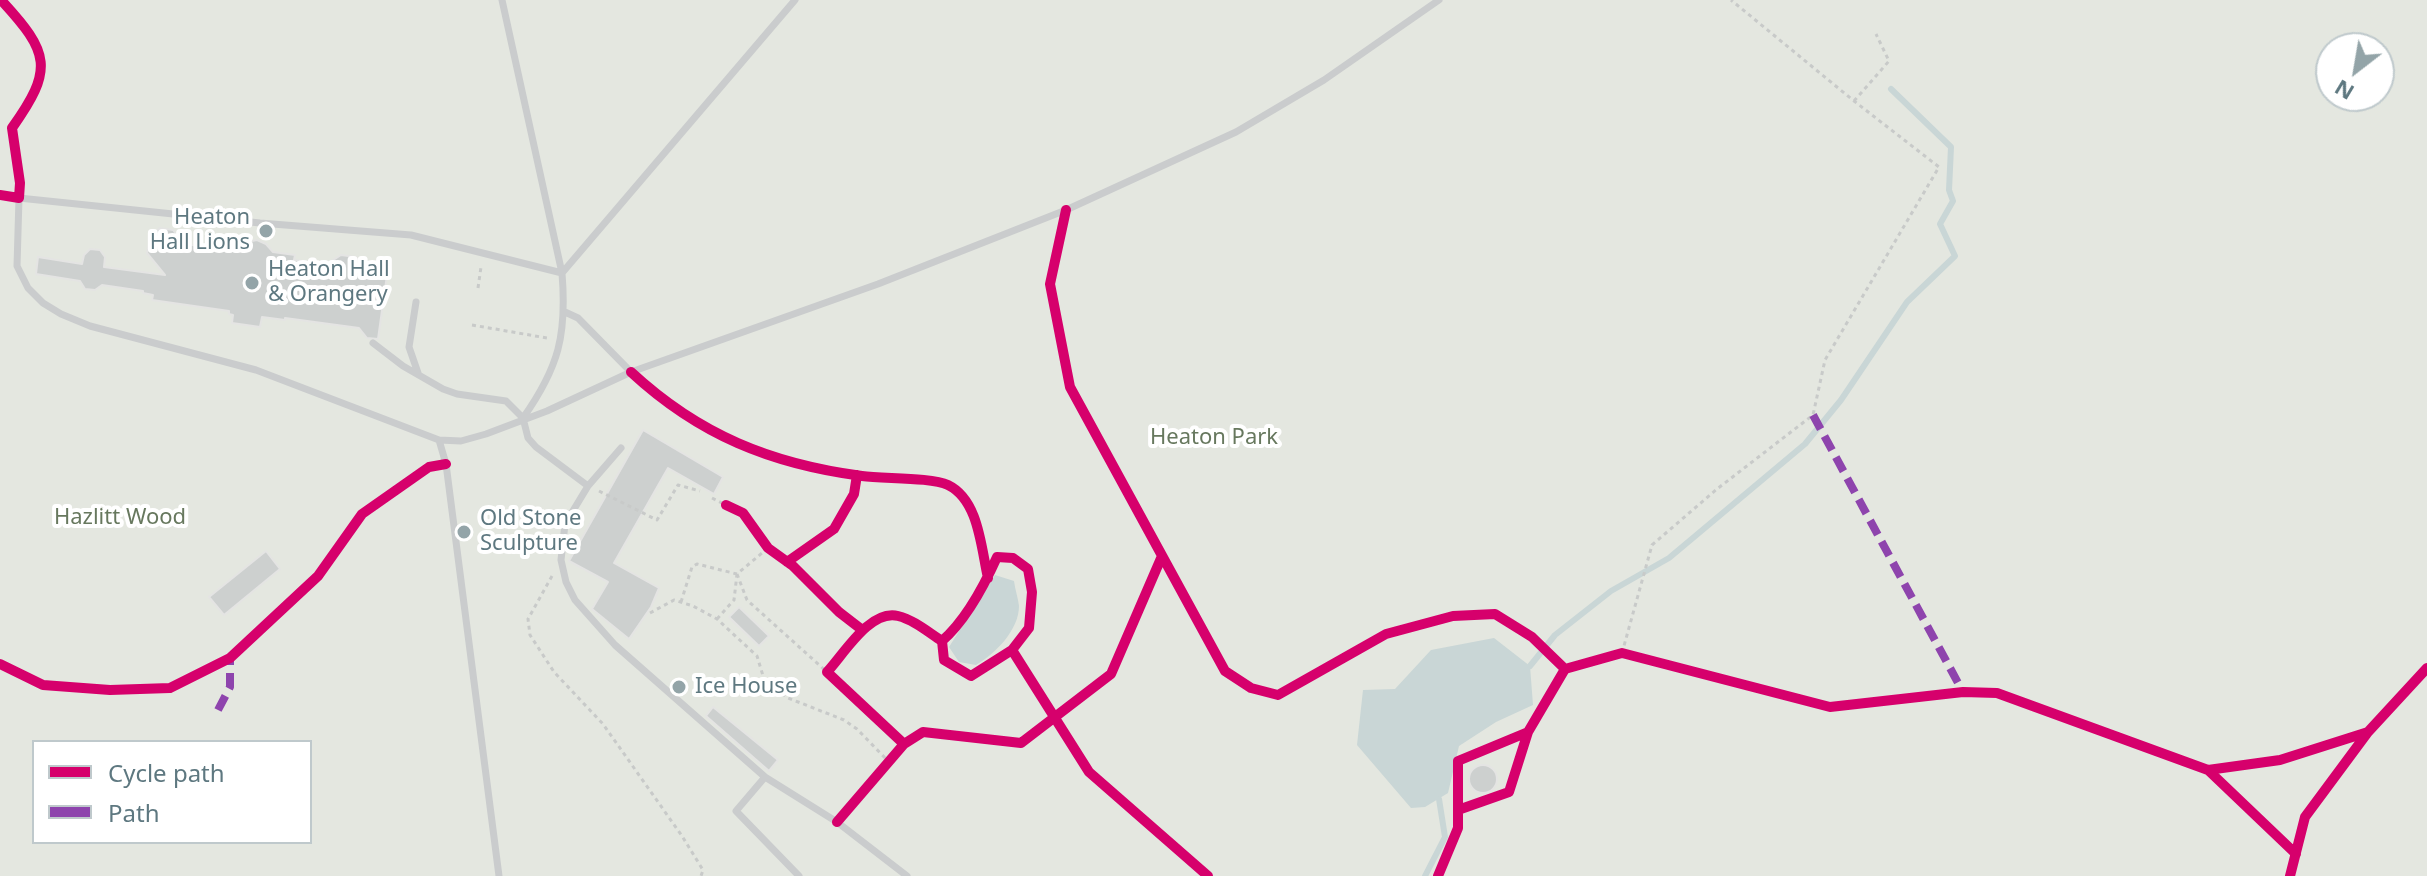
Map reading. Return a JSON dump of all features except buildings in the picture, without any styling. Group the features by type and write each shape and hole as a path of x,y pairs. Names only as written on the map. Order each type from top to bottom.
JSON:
{"lane":[{"path":"502,0 562,273 565,312 553,370 523,418"},
{"path":"562,273 795,0"},
{"path":"562,273 411,235 19,198 17,266 28,288 43,303 61,314 90,326 256,370 439,440 461,441 547,411 631,372 878,284 1130,182 1236,132 1299,95 1439,0"},
{"path":"416,302 409,347 419,376"},
{"path":"565,312 578,318 631,372"},
{"path":"373,343 419,376 457,394 506,401 523,418 528,438 536,447 588,486"},
{"path":"439,440 446,464 499,876"},
{"path":"621,448 588,486 565,524 561,560 566,582 575,600 594,624 765,777 837,822 907,876"},
{"path":"765,777 736,811 799,876"}],"path":[{"path":"1622,653 1652,545 1717,489 1813,415 1825,360 1939,167 1731,0"},
{"path":"1854,101 1889,61 1876,34"},
{"path":"478,288 480,276"},
{"path":"472,325 546,338"},
{"path":"588,486 657,520 678,485 700,491"},
{"path":"712,498 730,507"},
{"path":"760,537 780,558"},
{"path":"717,619 734,600 737,574 768,548"},
{"path":"561,560 528,619 530,635 554,672 603,724 682,836 703,870 701,876"},
{"path":"681,602 692,567 697,564 737,574"},
{"path":"737,574 747,600 838,682"},
{"path":"650,613 674,600 717,619 757,656 764,679 788,698 844,720 892,758 878,774"},
{"path":"734,600 747,600"},
{"path":"1608,657 1622,653 1637,657"},
{"path":"827,672 836,663"}],"green space":[{"name":"Heaton Park","path":"0,0 2427,0 2427,876 0,876"}],"shaded area":[{"path":"995,575 1014,581 1019,606 1015,624 998,648 976,665 959,662 949,647"},
{"path":"1494,638 1530,666 1533,705 1496,722 1459,746 1448,793 1425,807 1411,808 1357,745 1363,690 1395,689 1431,650"}],"waterway":[{"path":"1530,666 1555,635 1611,591 1669,558 1805,444 1841,400 1907,302 1955,256 1940,224 1953,201 1949,190 1951,147 1891,89"},
{"path":"1425,876 1445,837 1439,799"}],"marked path":[{"path":"1813,415 1963,692"},
{"path":"218,710 230,687 230,658"}],"cycle path":[{"path":"0,195 19,198 20,183 12,128 35,91 41,62 29,34 1,0"},
{"path":"1066,210 1050,284 1070,387 1225,671 1251,688 1278,695 1386,634 1453,616 1495,614 1532,637 1565,669"},
{"path":"631,372 683,413 738,443 767,454 829,471 948,485 958,492 972,513 988,578"},
{"path":"0,664 43,685 110,690 170,688 230,658 318,576 362,514 429,467 446,464"},
{"path":"787,562 834,529 854,494 857,475"},
{"path":"726,505 743,513 768,548 793,566 839,612 861,629"},
{"path":"837,822 904,744 923,732 1021,743 1111,674 1162,556"},
{"path":"942,641 974,602 997,557 1013,558 1028,569 1032,592 1029,628 1012,650"},
{"path":"904,744 827,672 868,626 888,616 910,620 942,641"},
{"path":"942,641 944,660 971,676 1012,650 1089,772 1208,876"},
{"path":"1438,876 1458,828 1458,761 1528,732 1565,669 1622,653 1830,707 1963,692 1997,693 2208,770 2296,854"},
{"path":"2290,876 2305,817 2368,732 2427,668"},
{"path":"1458,810 1509,792 1528,732"},
{"path":"2208,770 2280,760 2368,732"}],"place":[{"name":"Heaton Hall Lions","path":"266,231"},
{"name":"Heaton Hall & Orangery","path":"252,283"},
{"name":"Old Stone Sculpture","path":"464,532"},
{"name":"Ice House","path":"679,687"}],"park label":[{"name":"Hazlitt Wood","path":"120,518"}]}
